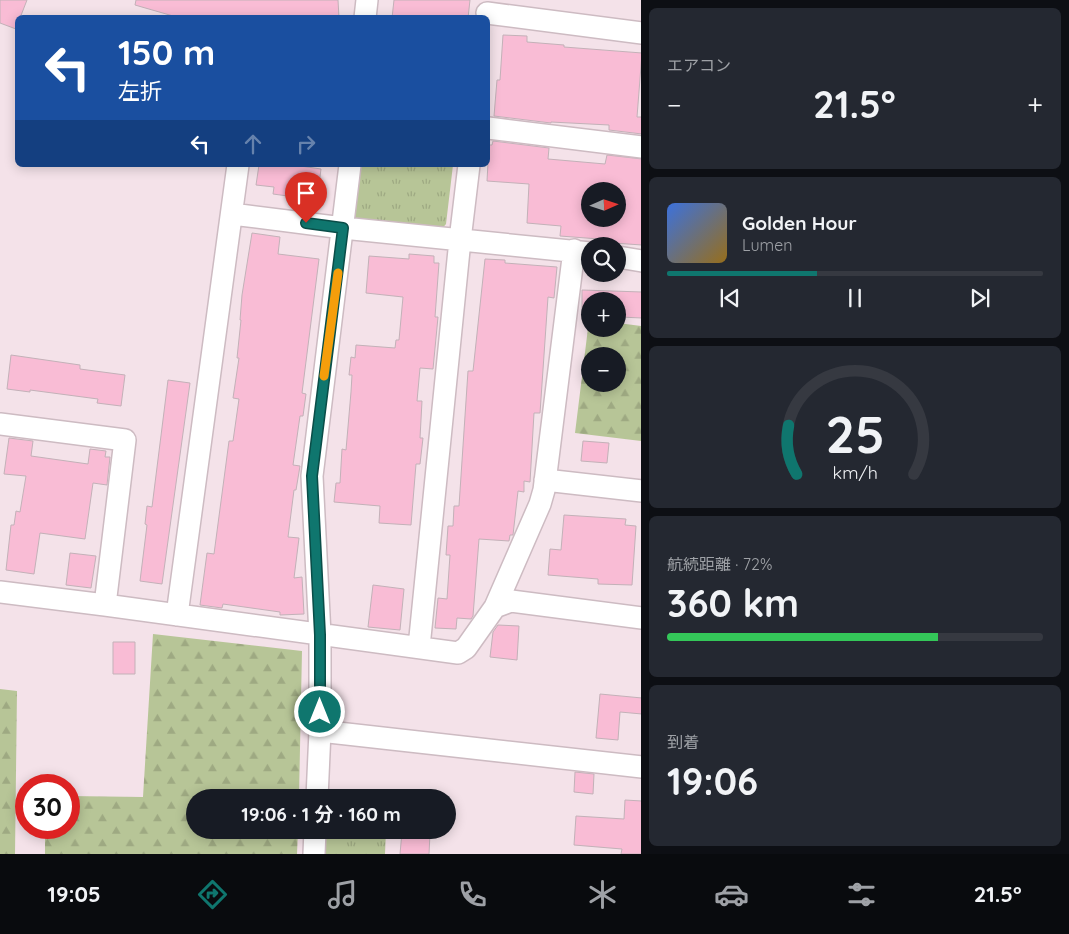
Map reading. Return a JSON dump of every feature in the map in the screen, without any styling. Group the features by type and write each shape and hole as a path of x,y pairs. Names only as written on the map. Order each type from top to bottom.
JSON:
{"street":[{"path":"365,15 367,0"},
{"path":"488,10 641,33"},
{"path":"490,128 641,148"},
{"path":"178,615 238,167"},
{"path":"317,789 320,731 320,635 312,476 350,167"},
{"path":"419,647 469,167"},
{"path":"232,214 343,228 581,252"},
{"path":"0,592 105,604 458,653 466,648 494,607 540,504 581,258"},
{"path":"626,258 641,261"},
{"path":"0,424 125,440 105,604"},
{"path":"545,480 641,492"},
{"path":"494,607 511,601 641,618"},
{"path":"320,731 641,767"},
{"path":"314,854 315,839"}],"green space":[{"path":"360,167 453,167 446,224 440,231 354,222"},
{"path":"626,324 641,326 641,441 575,433 581,385 581,392 626,392 626,347 586,347 587,337 626,337"},
{"path":"153,634 302,651 299,789 186,789 186,839 298,839 297,854 45,854 45,839 80,839 80,796 143,797"},
{"path":"0,689 17,691 15,854 0,854"},
{"path":"325,839 386,839 385,854 324,854"}],"building":[{"path":"0,0 27,0 21,15 15,15 15,29 0,23"},
{"path":"136,0 338,0 339,15 170,15 135,5"},
{"path":"394,0 470,0 468,15 392,15"},
{"path":"503,35 527,36 527,42 564,45 564,47 641,53 637,117 641,117 641,134 609,130 609,125 551,123 494,116 497,80 500,80"},
{"path":"493,141 549,148 548,159 605,164 607,155 641,159 641,245 626,244 626,237 560,236 561,226 527,223 529,184 487,181 488,167 490,167 490,145 492,145"},
{"path":"259,167 308,167 321,169 317,200 273,194 274,187 256,185"},
{"path":"252,233 280,237 278,254 319,259 302,393 306,394 303,416 300,416 293,465 300,466 296,490 294,490 288,537 299,538 294,578 302,577 304,614 280,615 280,612 223,604 222,608 200,605 207,553 214,554 229,441 233,441 239,399 233,398 239,358 237,358 242,295"},
{"path":"409,254 434,256 434,263 439,263 435,317 438,317 433,369 420,368 417,401 422,401 420,438 423,438 420,464 416,464 411,525 379,523 380,506 334,502 336,483 340,483 342,449 346,450 352,375 349,375 351,357 355,358 356,345 395,348 396,340 399,340 403,297 366,293 369,256 409,259"},
{"path":"485,259 505,260 505,263 557,267 554,298 548,297 540,413 534,413 530,482 524,481 524,492 518,491 513,535 510,535 509,541 479,539 473,616 471,619 457,618 456,629 435,628 438,598 447,599 450,555 446,555 448,526 453,526 454,506 459,506 468,371 473,371"},
{"path":"582,290 641,292 641,318 626,317 626,292 582,292"},
{"path":"11,355 80,365 80,369 125,375 121,406 97,403 98,399 30,390 30,392 7,389"},
{"path":"168,380 190,383 162,584 140,581 147,525 145,524 147,506 152,507"},
{"path":"9,438 33,441 31,456 88,464 90,449 106,451 105,457 110,457 107,485 93,483 85,539 40,533 34,574 6,570 11,525 14,525 16,511 20,512 26,476 4,474"},
{"path":"583,441 609,443 607,463 581,461"},
{"path":"564,515 626,519 625,525 636,526 632,585 598,584 598,579 548,575 550,549 561,550"},
{"path":"70,553 96,556 91,588 66,585"},
{"path":"373,585 404,589 400,630 368,627"},
{"path":"498,625 519,626 517,660 490,657 493,632"},
{"path":"113,642 135,642 135,674 113,674"},
{"path":"600,694 641,698 641,714 620,712 618,740 596,738"},
{"path":"575,772 594,774 593,794 574,792"},
{"path":"625,800 641,801 641,854 621,854 622,849 574,845 576,816 624,819"},
{"path":"401,839 430,839 429,854 400,854"}],"slow traffic":[{"path":"324,376 338,273"}],"route":[{"path":"306,223 343,228 312,476 320,635 320,712"}]}
